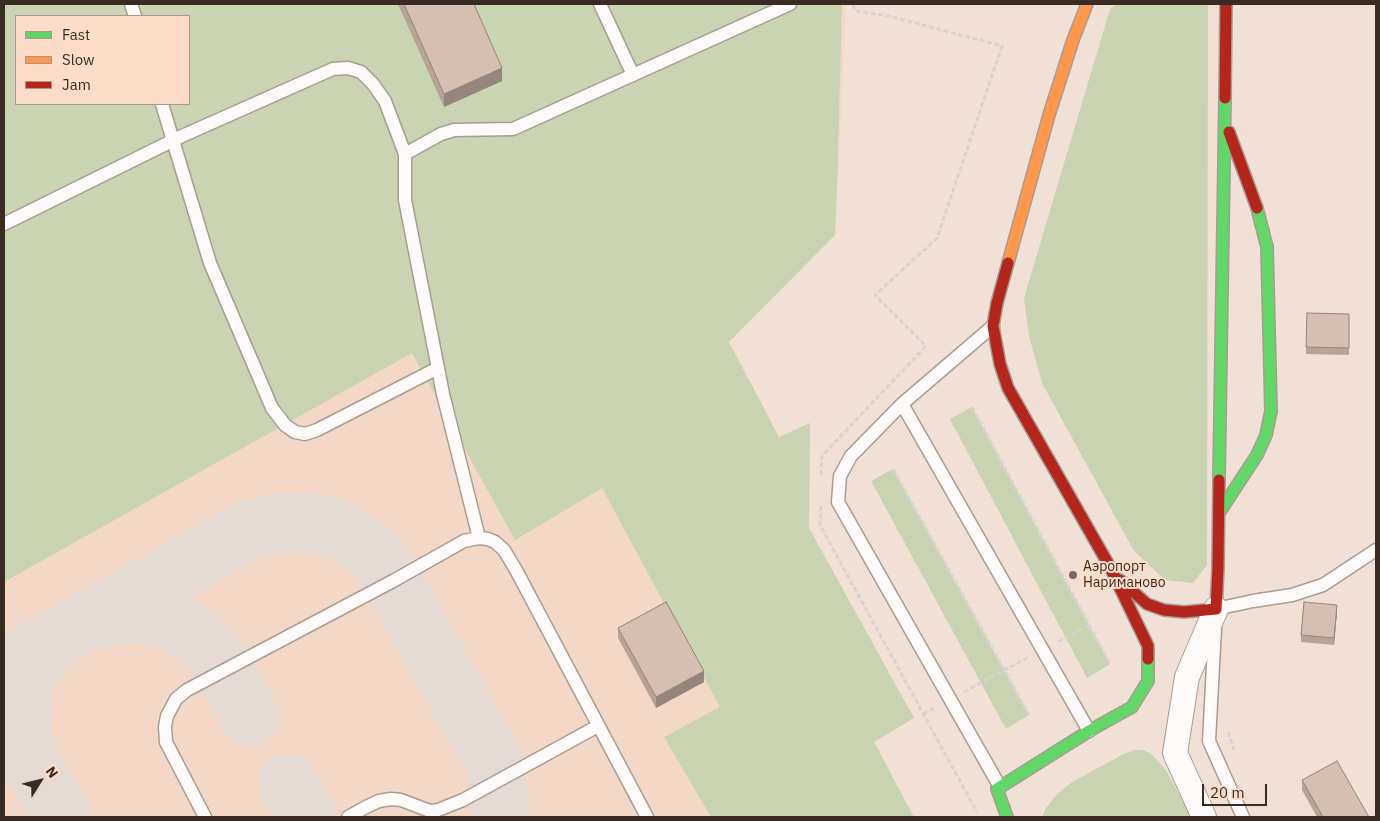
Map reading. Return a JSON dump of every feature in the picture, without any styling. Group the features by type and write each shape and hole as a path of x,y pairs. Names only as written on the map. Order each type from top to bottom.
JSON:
{"main road":[{"path":"1007,817 997,789 1089,731 1132,707 1148,681 1148,646 1110,567 1008,388 1000,364 993,326 997,304 1049,115 1073,40 1087,4"},
{"path":"1110,567 1129,589 1147,604 1164,610 1184,612 1216,609 1226,4"},
{"path":"1219,513 1256,455 1266,435 1271,411 1268,247 1260,215 1223,118"}],"street":[{"path":"1204,817 1175,753 1187,678 1216,609"}],"lane":[{"path":"600,4 633,75"},
{"path":"405,154 440,134 454,130 513,129 790,4"},
{"path":"4,224 174,140 333,69 348,68 361,72 374,84 386,101 405,154 405,200 443,394 479,538"},
{"path":"162,105 210,263 272,408 285,425 295,432 304,434 317,430 438,368"},
{"path":"993,326 902,404 851,456 840,476 838,502 1000,787"},
{"path":"902,404 1089,731"},
{"path":"205,817 166,742 165,727 167,716 176,699 187,690 393,581 464,541 479,538 495,542 504,550 647,817"},
{"path":"1243,817 1209,741 1216,609 1292,595 1323,585 1376,550"},
{"path":"348,817 366,807 391,799 401,800 430,811 438,810 463,800 598,726"}],"path":[{"path":"821,475 822,456 926,346 874,294 937,238 1002,46 889,16 855,11 853,4"},
{"path":"893,468 1029,715"},
{"path":"821,505 820,524 980,817"},
{"path":"1089,626 1110,664"},
{"path":"1227,731 1236,757"}],"shaded area":[{"path":"4,4 846,4 835,235 729,342 779,437 810,423 809,528 914,718 874,742 914,817 4,817"}],"green space":[{"path":"4,4 842,4 835,235 729,342 779,437 810,423 809,528 914,718 874,742 914,817 711,817 664,737 720,707 602,488 515,540 412,353 4,582"},
{"path":"1116,4 1208,4 1207,565 1193,583 1165,580 1134,551 1042,383 1029,336 1024,298 1110,9"},
{"path":"972,407 1110,664 1087,678 950,419"},
{"path":"893,469 1029,715 1006,729 871,481"},
{"path":"1134,750 1144,750 1159,762 1167,772 1191,817 1042,817 1056,795 1072,782"}],"building":[{"path":"404,4 474,4 502,68 444,94"},
{"path":"1307,313 1349,314 1349,348 1306,347"},
{"path":"666,602 704,671 656,697 618,628"},
{"path":"1304,602 1337,605 1334,638 1301,635"},
{"path":"1337,761 1369,817 1323,817 1302,780"}],"taxiway":[{"path":"4,668 236,537 260,527 286,522 302,522 328,526 366,546 382,563 393,581 496,767 499,796 498,817"},
{"path":"90,619 141,614 164,619 192,633 214,653 250,716"},
{"path":"56,638 41,654 31,669 21,697 20,730 32,764 62,817"},
{"path":"288,783 307,817"}],"traffic: fast":[{"path":"1219,480 1225,98"},
{"path":"1219,513 1257,455 1266,435 1271,411 1267,247 1257,208"},
{"path":"1007,817 997,789 1089,731 1132,707 1148,681 1148,659"}],"traffic: slow":[{"path":"1008,263 1049,115 1073,40 1087,4"}],"traffic: jam":[{"path":"1225,98 1226,4"},
{"path":"1229,132 1257,208"},
{"path":"1008,263 993,326 1000,364 1008,388 1110,567 1148,646 1148,659"},
{"path":"1120,580 1147,604 1164,610 1184,612 1216,609 1219,480"}],"place":[{"name":"Аэропорт Нариманово","path":"1073,575"}]}
